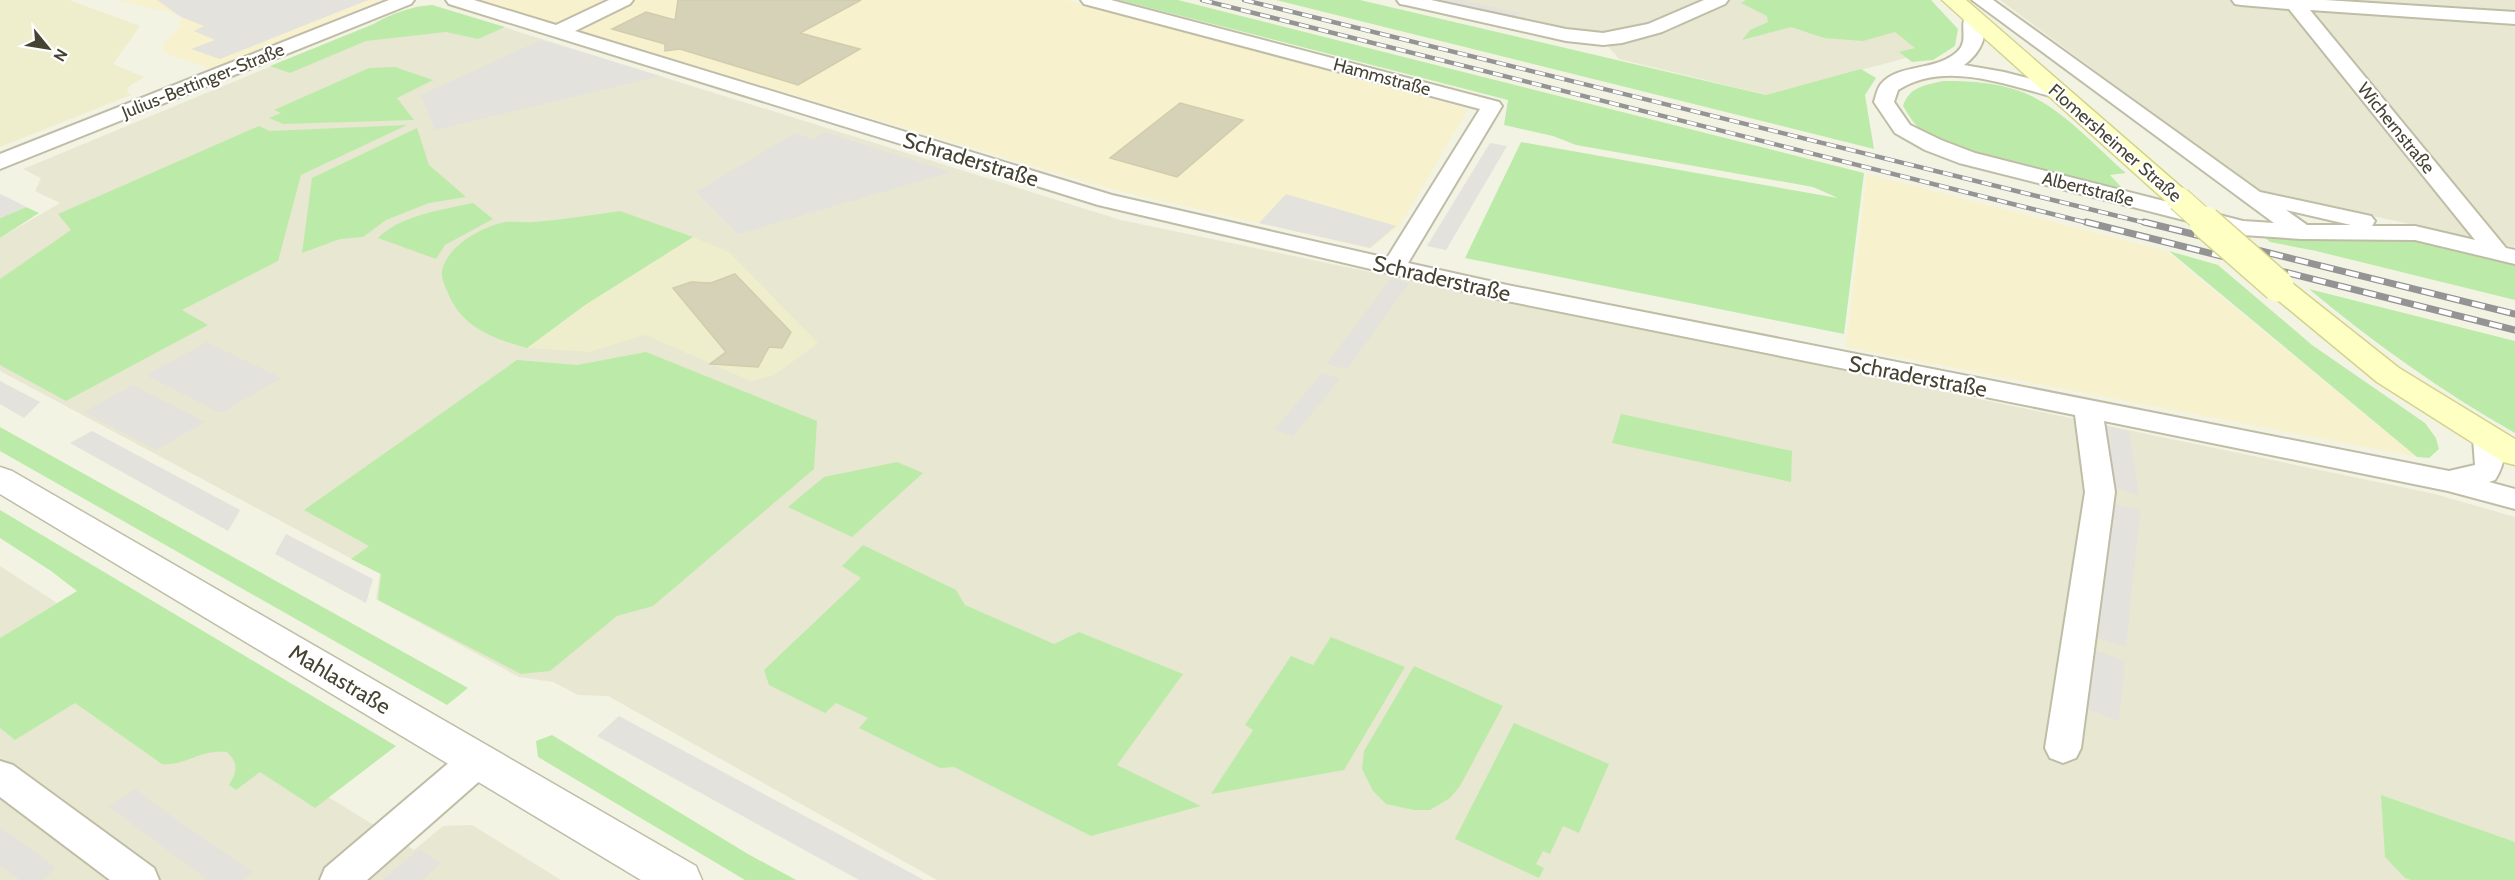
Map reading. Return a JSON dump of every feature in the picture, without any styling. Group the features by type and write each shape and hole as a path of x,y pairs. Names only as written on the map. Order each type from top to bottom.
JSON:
{"main road":[{"name":"Flomersheimer Straße","path":"1953,0 1977,10 2058,92 2278,286 2388,375 2515,454"}],"street":[{"name":"Julius-Bettinger-Straße","path":"0,162 405,0"},
{"name":"Schraderstraße","path":"455,0 1106,200 1519,295 2088,411 2448,481 2515,499"},
{"path":"557,32 624,0"},
{"name":"Hammstraße","path":"1090,0 1492,106 1393,267"},
{"path":"1406,0 1566,35 1604,39 1639,34 1719,0"},
{"path":"2241,0 2515,18"},
{"name":"Wichernstraße","path":"2295,4 2506,254"},
{"name":"Albertstraße","path":"1937,72 1960,60 1972,48 1976,33 1977,10"},
{"name":"Flomersheimer Straße","path":"1977,10 2252,196 2301,232"},
{"path":"2489,16 2515,38"},
{"name":"Albertstraße","path":"2058,92 1997,76 1967,71 1937,72 1911,75 1889,87 1884,102 1902,129 1933,146 1967,159 2243,228 2301,232 2415,233"},
{"name":"Albertstraße","path":"2252,196 2506,254"},
{"path":"2063,748 2100,492 2088,411"},
{"name":"Schraderstraße","path":"2448,481 2485,473 2490,465 2487,438"},
{"name":"Mahlastraße","path":"0,479 680,880"},
{"path":"339,880 478,760"},
{"path":"0,776 140,880"}],"shaded area":[{"path":"0,0 69,0 140,26 113,64 144,77 128,87 127,92 131,95 0,147"},
{"path":"120,0 381,0 211,69 163,52 163,44 179,28 181,17"},
{"path":"157,0 368,0 220,59 191,49 215,40 194,31 204,26 181,17"},
{"path":"474,0 1065,0 1468,109 1399,227 1370,249 1111,189"},
{"path":"1435,0 1927,0 1921,54 1767,95 1619,59 1599,36"},
{"path":"1441,0 1462,0 1520,13 1515,18"},
{"path":"2000,0 2515,0 2515,247 2258,191"},
{"path":"433,5 1121,220 2435,494 2515,517 2515,880 937,880 608,696 578,695 553,682 519,677 376,599 380,574 0,371 0,238 60,203 35,191 41,178 23,169 386,17 418,6"},
{"path":"541,40 660,76 435,130 421,95"},
{"path":"824,132 951,172 738,234 696,192 795,133 813,139"},
{"path":"1490,143 1507,146 1446,250 1427,246"},
{"path":"1867,174 2166,251 2417,457 1846,347"},
{"path":"0,194 11,199 26,207 0,218"},
{"path":"1286,194 1396,226 1370,248 1259,223"},
{"path":"693,237 729,252 818,343 773,376 751,381 645,335 589,352 527,348 585,305"},
{"path":"1391,278 1409,283 1347,369 1327,364"},
{"path":"207,342 281,378 221,413 146,375"},
{"path":"1322,373 1340,379 1293,436 1275,430"},
{"path":"0,381 40,402 24,418 0,404"},
{"path":"133,385 205,422 156,450 84,412"},
{"path":"2102,425 2129,431 2139,495 2109,485"},
{"path":"92,431 240,510 228,531 70,443"},
{"path":"2111,503 2140,511 2126,647 2095,637"},
{"path":"286,534 373,579 366,603 275,554"},
{"path":"0,566 57,603 0,638"},
{"path":"2094,650 2125,661 2119,721 2087,709"},
{"path":"62,683 217,728 414,850 443,826 472,825 561,880 0,880 0,719"},
{"path":"619,716 924,880 859,880 597,736"},
{"path":"135,789 253,872 243,880 208,880 109,807"},
{"path":"0,827 55,867 43,880 20,880 0,866"},
{"path":"419,849 441,863 422,880 383,880"}],"green space":[{"path":"1119,0 1178,0 1864,173 1844,334 1465,258 1521,142 1838,198 1813,187 1576,145 1553,136 1504,125 1508,100"},
{"path":"1276,0 1360,0 1766,95 1861,69 1876,78 1865,95 1874,149"},
{"path":"1746,0 1931,0 1958,29 1955,46 1933,60 1912,62 1899,52 1915,48 1895,32 1863,41 1824,38 1791,27 1742,40 1750,30 1768,22 1767,16 1741,3"},
{"path":"432,5 505,27 478,39 446,32 366,41 290,73 270,66 395,14"},
{"path":"395,67 433,80 397,98 414,120 283,124 269,118 281,113 274,110 369,68"},
{"path":"1943,81 1979,82 2003,86 2015,89 2049,106 2126,173 2110,175 2124,190 1988,159 1938,140 1917,127 1903,106 1914,91"},
{"path":"407,125 301,175 278,261 182,310 208,325 66,401 0,365 0,279 71,230 58,214 259,126 270,131"},
{"path":"417,128 429,165 466,197 429,203 386,220 363,237 340,239 302,253 312,178"},
{"path":"473,203 493,219 445,245 436,259 378,238 387,230 410,219"},
{"path":"26,207 39,213 0,238 0,218"},
{"path":"620,211 693,237 585,305 527,348 480,330 461,315 454,305 442,271 450,254 474,234 505,222 544,221"},
{"path":"2265,238 2416,239 2515,262 2515,300 2316,251 2270,242"},
{"path":"2169,251 2218,265 2312,345 2425,423 2436,438 2439,449 2429,458 2417,457"},
{"path":"2309,289 2515,341 2515,433 2409,366"},
{"path":"646,352 817,421 814,469 653,606 617,616 550,671 521,674 378,600 381,574 351,559 369,546 304,510 517,360 577,365"},
{"path":"1621,414 1792,451 1791,482 1612,443"},
{"path":"0,427 468,688 447,705 0,451"},
{"path":"897,462 923,473 852,537 788,507 824,477"},
{"path":"0,510 396,746 315,808 260,772 236,790 229,785 234,776 235,764 227,752 208,753 178,763 162,764 75,703 15,740 0,728 0,638 77,591 0,538"},
{"path":"863,545 956,590 965,605 1054,644 1079,632 1183,674 1117,765 1201,806 1091,836 954,767 940,768 859,728 868,718 836,703 825,713 769,685 764,670 861,578 842,566"},
{"path":"1331,637 1405,667 1344,770 1211,794 1253,730 1245,725 1291,656 1313,665"},
{"path":"1414,666 1503,706 1460,786 1450,798 1430,810 1414,810 1386,804 1373,791 1362,769 1364,751"},
{"path":"1514,723 1609,764 1579,833 1563,826 1550,854 1543,851 1536,864 1544,868 1539,878 1455,839"},
{"path":"552,735 748,854 796,880 745,880 538,757 536,741"},
{"path":"2381,795 2515,842 2515,880 2411,880 2405,878 2385,857"}],"building":[{"path":"678,0 861,0 800,33 860,49 798,85 680,49 665,51 665,44 612,29 646,12 675,20"},
{"path":"1180,103 1243,120 1177,177 1110,158"},
{"path":"735,274 791,332 782,348 769,347 758,367 710,364 726,352 673,288 691,282 711,283"}],"railway":[{"path":"1202,0 2092,224"},
{"path":"1244,0 2150,224"},
{"path":"2086,222 2515,330"},
{"path":"2144,222 2515,314"}]}
